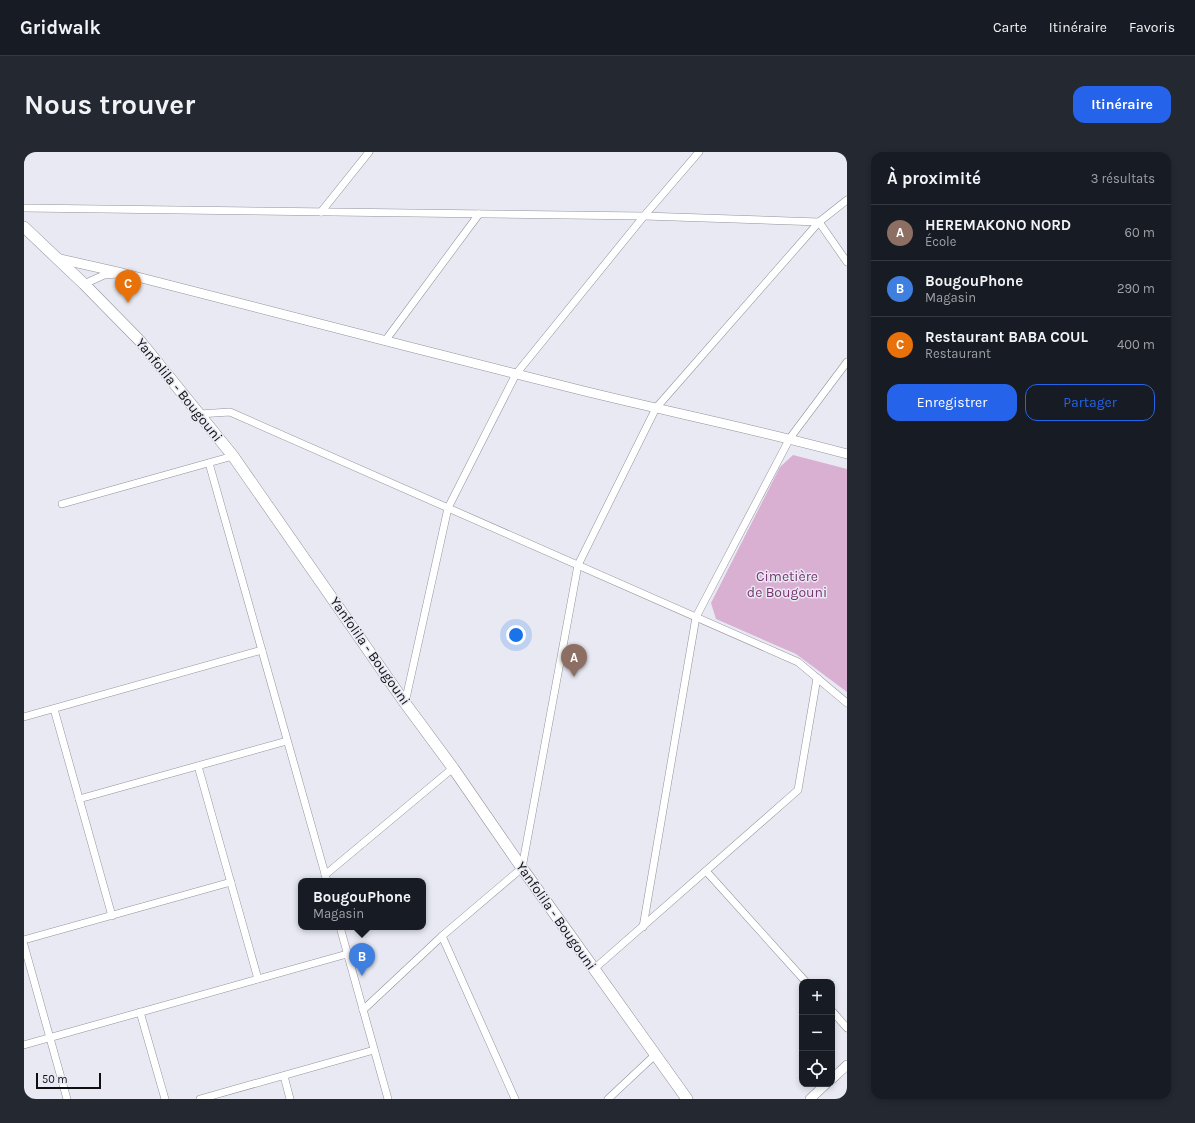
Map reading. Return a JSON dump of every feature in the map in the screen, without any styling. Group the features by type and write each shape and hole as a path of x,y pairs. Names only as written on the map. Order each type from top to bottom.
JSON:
{"main road":[{"name":"Yanfolila - Bougouni","path":"24,227 84,284 140,341 233,456 405,703 453,768 522,868 687,1099"}],"street":[{"path":"321,212 369,152"},
{"path":"405,703 448,508 516,374 644,216 699,152"},
{"path":"363,1010 442,936 522,868 578,565 656,408 820,222 847,200"},
{"path":"24,208 644,216 820,222"},
{"path":"385,341 479,214"},
{"path":"820,222 847,262"},
{"path":"54,257 516,374 656,408 790,438 847,454"},
{"path":"84,284 104,275 122,273"},
{"path":"643,927 696,617 790,438 847,362"},
{"path":"199,414 230,412 798,662 847,703"},
{"path":"62,504 233,456"},
{"path":"209,463 326,878 453,768"},
{"path":"24,717 262,650"},
{"path":"594,969 798,790 817,678"},
{"path":"54,708 112,916"},
{"path":"79,799 288,741"},
{"path":"198,766 258,979"},
{"path":"706,871 803,979"},
{"path":"24,940 231,882"},
{"path":"341,930 388,1099"},
{"path":"442,936 516,1099"},
{"path":"24,944 67,1099"},
{"path":"24,1045 347,954"},
{"path":"140,1012 165,1099"},
{"path":"835,1014 847,1028"},
{"path":"200,1099 374,1050"},
{"path":"608,1099 655,1055"},
{"path":"835,1076 847,1065"},
{"path":"284,1076 290,1099"},
{"path":"810,1099 823,1087"}],"green space":[{"name":"Cimetière de Bougouni","path":"793,455 847,469 847,692 796,654 716,619 711,603 780,467"}],"place":[{"name":"Restaurant BABA COUL","path":"128,303"},
{"name":"HEREMAKONO NORD","path":"574,677"},
{"name":"BougouPhone","path":"362,976"}]}
